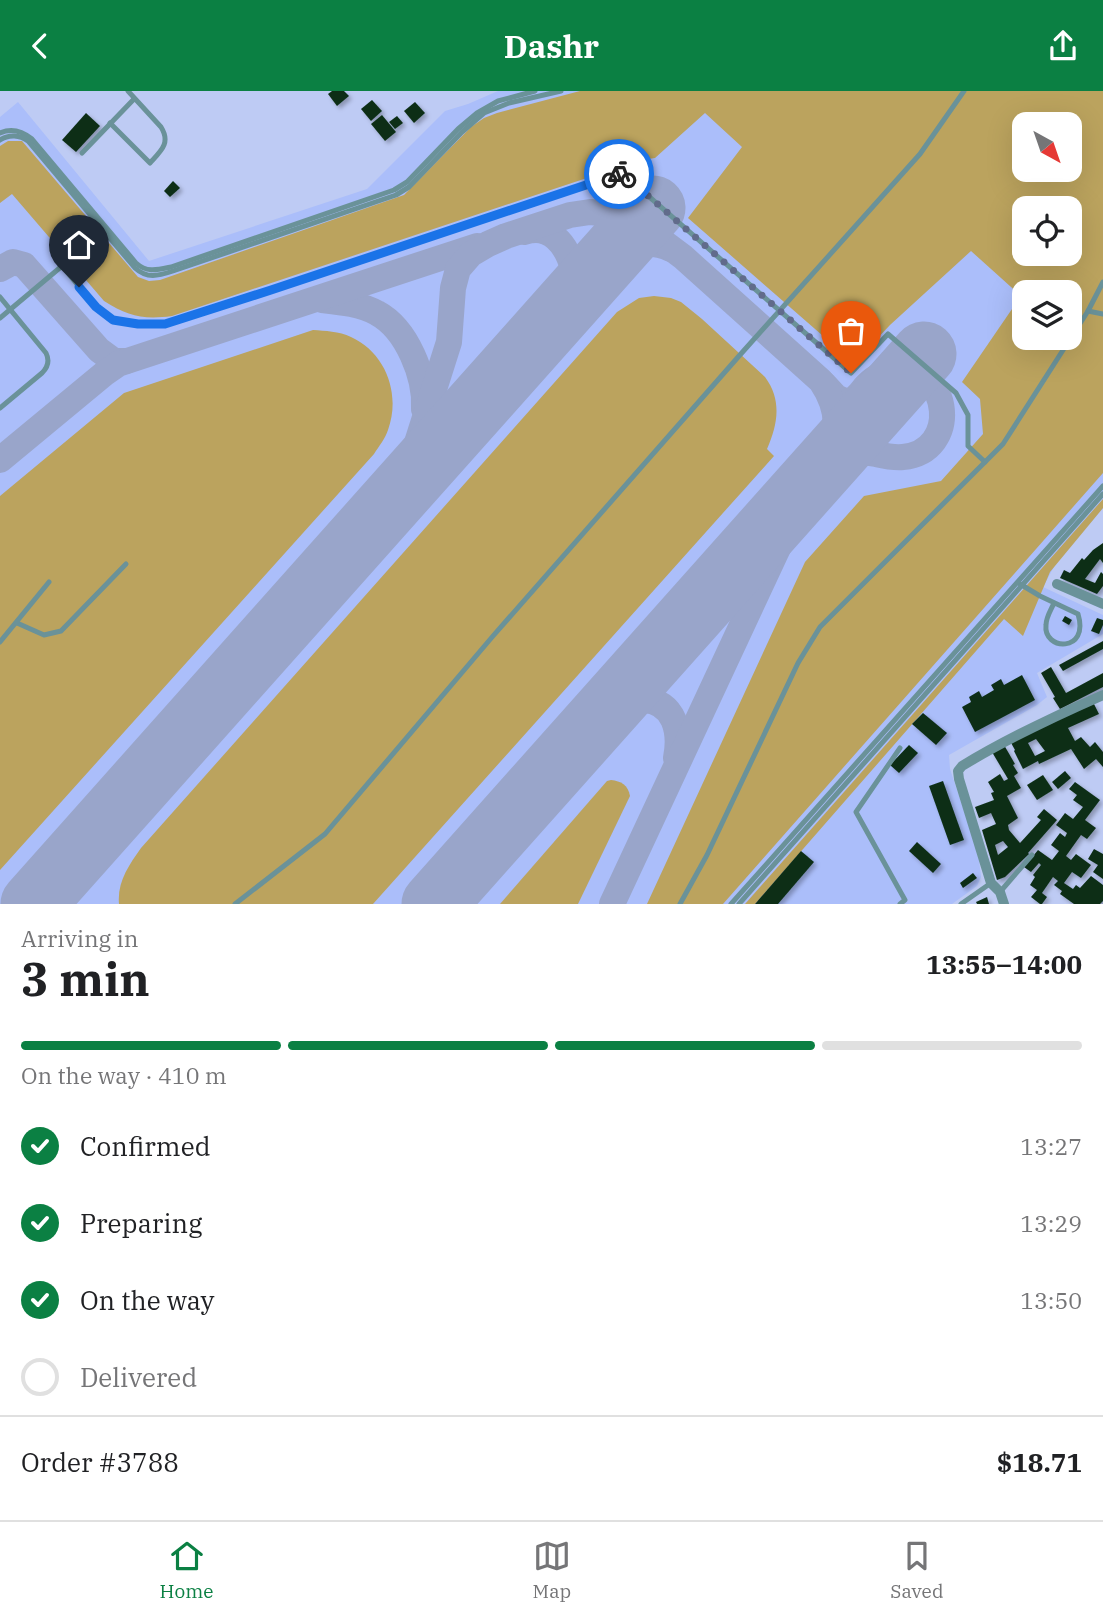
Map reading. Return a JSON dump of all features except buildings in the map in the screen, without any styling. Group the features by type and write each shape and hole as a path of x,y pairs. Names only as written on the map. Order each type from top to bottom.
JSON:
{"street":[{"path":"1057,584 1103,604"},
{"path":"1002,898 991,883 958,771 997,745 1103,695"}],"lane":[{"path":"110,123 150,163 163,149 166,142 161,127 128,91"},
{"path":"0,133 14,130 32,139 136,263 151,271 171,267 398,188 477,113 498,101 535,91"},
{"path":"0,139 13,136 29,141 133,267 143,275 154,276 396,195 409,187 484,113 509,103 561,91"},
{"path":"234,904 325,834 502,626 920,154 964,91"},
{"path":"82,153 134,99"},
{"path":"0,318 62,266 96,307 113,320 165,324 622,173 851,373 888,334 956,393 968,415 968,446 985,461"},
{"path":"680,904 798,663 820,627 1003,444 1088,311 1103,282"},
{"path":"0,297 46,353 48,364 42,373 0,408"},
{"path":"1088,311 1103,314"},
{"path":"739,904 1103,486"},
{"path":"731,904 1103,494"},
{"path":"17,623 44,635 61,631 127,564"},
{"path":"0,642 49,582"},
{"path":"1020,584 1078,614 1080,631 1076,639 1068,643 1055,642 1046,631 1047,619 1054,603"},
{"path":"900,748 856,812 905,900 900,904"},
{"path":"1002,898 1032,855"},
{"path":"961,904 991,883"}],"shaded area":[{"path":"498,91 1103,91 1103,508 1055,565 1043,587 1103,615 1103,634 1037,673 1047,697 1037,705 949,755 950,769 974,841 981,877 977,886 952,904 0,904 0,117 18,102 149,261 367,189 445,111"},
{"path":"580,91 1103,91 1103,473 723,904 647,904 805,562 864,496 941,481 983,434 980,399 962,382 1012,309 1012,350 1082,350 1082,280 1012,280 1012,288 971,251 890,325 854,363 688,218 742,147 705,113 655,158 641,160 172,316 136,316 104,301 12,194 0,203 0,146 8,141 22,141 138,277 149,281 160,280 404,195 471,127 484,118"},
{"path":"654,296 681,302 765,377 776,403 776,421 767,449 774,456 373,904 119,904 122,881 141,848 617,312 639,298"},
{"path":"313,330 337,332 351,337 363,344 382,364 388,376 393,403 392,416 384,439 374,454 0,870 0,496 124,393"},
{"path":"1103,499 1103,508 1050,572 1023,636 1004,619 755,904 745,904"},
{"path":"607,781 623,784 630,796 578,904 500,904"}],"taxiway":[{"path":"402,490 449,342 453,288 458,269 471,254 506,236 570,215 590,212 611,214 639,224 683,257 821,381 833,405 836,427 831,449 819,472"},
{"path":"524,232 546,232 559,242 569,257 574,274 573,290 568,303 559,314"},
{"path":"601,267 616,254 633,246 651,244 671,249"},
{"path":"0,460 118,364 477,246"},
{"path":"0,269 13,262 24,265 99,350 114,361 126,361"},
{"path":"322,300 371,310 388,320 406,342 418,369 424,409"},
{"path":"824,384 836,397 847,402 884,374 896,371 915,373 929,382 938,395 942,410 941,426 934,441 921,452 903,457 854,448 845,440 836,418"},
{"path":"612,904 806,488"},
{"path":"596,723 611,709 630,700 654,702 663,706 674,720 676,758"},
{"path":"55,904 58,884 68,864"},
{"path":"436,904 442,895"}],"runway":[{"path":"33,904 653,208"},
{"path":"434,904 924,354"}],"way so far":[{"path":"619,174 622,173 851,373"}],"route":[{"path":"79,287 96,307 113,320 165,324 619,174"}]}
